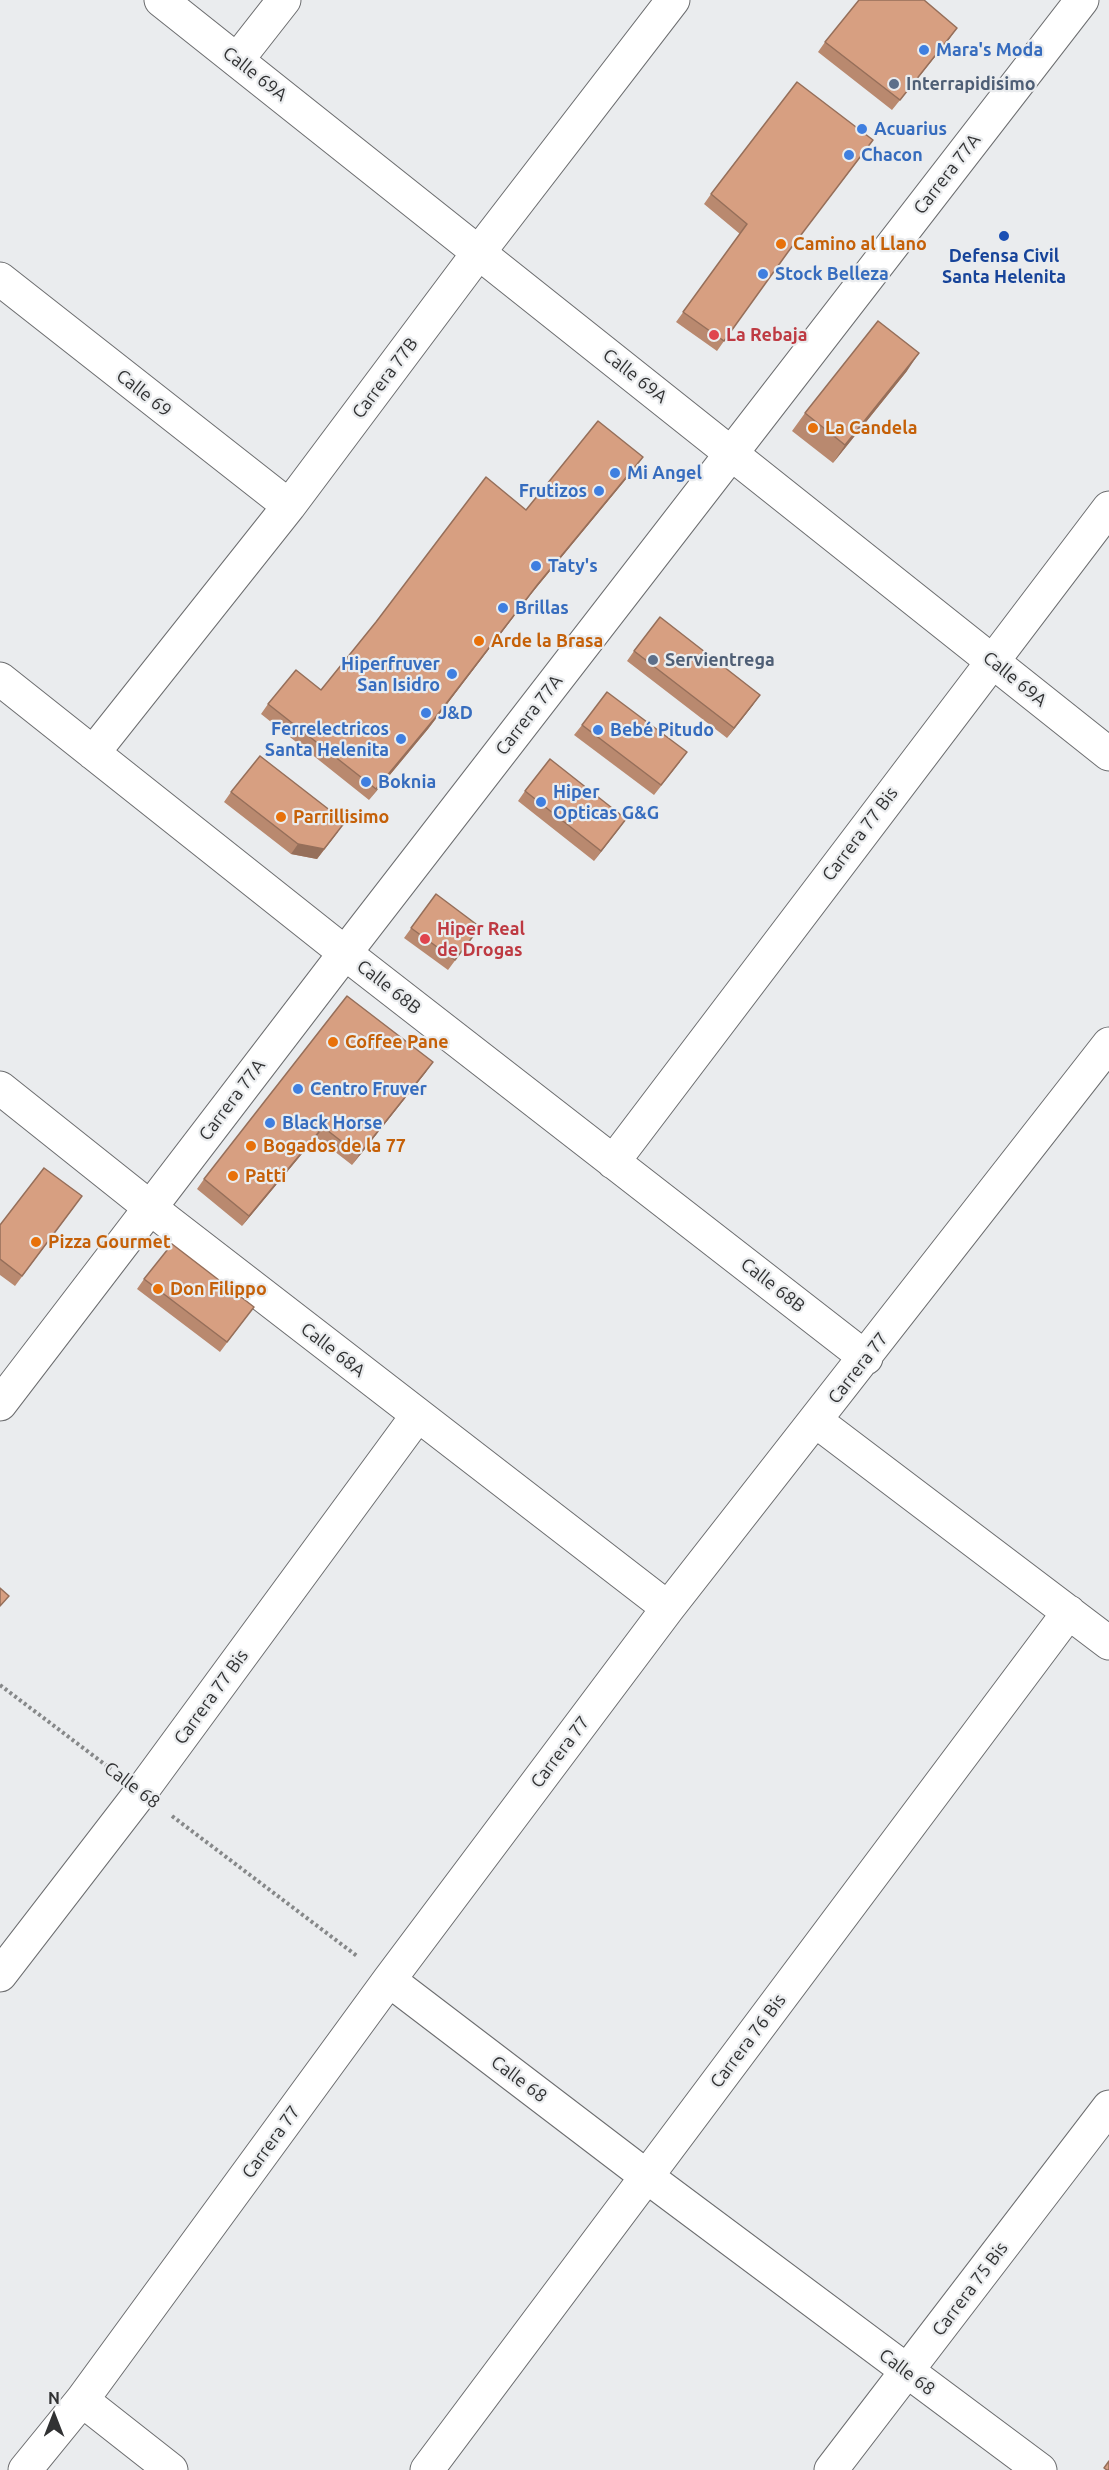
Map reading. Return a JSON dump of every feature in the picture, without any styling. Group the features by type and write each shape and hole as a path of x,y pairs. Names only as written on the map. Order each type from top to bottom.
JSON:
{"street":[{"name":"Calle 69A","path":"161,0 1109,754"},
{"path":"237,60 284,0"},
{"name":"Carrera 77B","path":"93,753 289,507 479,252 673,0"},
{"name":"Carrera 77A","path":"0,1404 345,953 1082,0"},
{"name":"Calle 69","path":"0,279 289,507"},
{"name":"Carrera 77 Bis","path":"613,1162 1109,507"},
{"name":"Calle 68B","path":"0,679 345,953 866,1358"},
{"name":"Carrera 77","path":"25,2470 82,2400 389,1980 668,1608 866,1358 1109,1044"},
{"name":"Calle 68A","path":"0,1088 417,1416 668,1608"},
{"name":"Carrera 77 Bis","path":"0,1975 141,1792 417,1416"},
{"path":"816,1421 1109,1643"},
{"name":"Carrera 76 Bis","path":"427,2470 1069,1612"},
{"name":"Calle 68","path":"389,1980 646,2176 1040,2470"},
{"name":"Carrera 75 Bis","path":"831,2470 1109,2108"},
{"path":"82,2400 171,2470"},
{"path":"0,2463 8,2470"}],"path":[{"name":"Calle 68","path":"0,1685 389,1980"}],"building":[{"path":"859,0 924,0 957,28 900,100 825,42"},
{"path":"797,82 873,140 724,341 683,312 747,224 711,194"},
{"path":"878,321 919,353 845,445 805,413"},
{"path":"598,421 643,457 538,584 435,718 376,789 268,704 296,670 321,690 376,622 486,477 526,510"},
{"path":"660,617 760,695 734,728 634,651"},
{"path":"607,692 687,752 661,785 582,725"},
{"name":"Parrillisimo","path":"260,756 345,822 324,849 298,844 231,792"},
{"path":"550,759 626,819 601,851 525,791"},
{"path":"436,894 480,927 455,960 411,928"},
{"path":"347,996 433,1062 359,1155 323,1127 249,1216 204,1179"},
{"path":"44,1168 82,1196 22,1276 0,1259 0,1225"},
{"path":"172,1244 254,1307 227,1342 144,1279"},
{"path":"0,1588 9,1596 0,1606"},
{"path":"1109,2461 1109,2470 1107,2470 1104,2468"}],"place":[{"name":"Mara's Moda","path":"924,50"},
{"name":"Interrapidisimo","path":"894,84"},
{"name":"Acuarius","path":"862,129"},
{"name":"Chacon","path":"849,155"},
{"name":"Defensa Civil Santa Helenita","path":"1004,236"},
{"name":"Camino al Llano","path":"781,244"},
{"name":"Stock Belleza","path":"763,274"},
{"name":"La Rebaja","path":"714,335"},
{"name":"La Candela","path":"813,428"},
{"name":"Mi Angel","path":"615,473"},
{"name":"Frutizos","path":"599,491"},
{"name":"Taty's","path":"536,566"},
{"name":"Brillas","path":"503,608"},
{"name":"Arde la Brasa","path":"479,641"},
{"name":"Servientrega","path":"653,660"},
{"name":"Hiperfruver San Isidro","path":"452,674"},
{"name":"J&D","path":"426,713"},
{"name":"Bebé Pitudo","path":"598,730"},
{"name":"Ferrelectricos Santa Helenita","path":"401,739"},
{"name":"Boknia","path":"366,782"},
{"name":"Hiper Opticas G&G","path":"541,802"},
{"name":"Parrillisimo","path":"281,817"},
{"name":"Hiper Real de Drogas","path":"425,939"},
{"name":"Coffee Pane","path":"333,1042"},
{"name":"Centro Fruver","path":"298,1089"},
{"name":"Black Horse","path":"270,1123"},
{"name":"Bogados de la 77","path":"251,1146"},
{"name":"Patti","path":"233,1176"},
{"name":"Pizza Gourmet","path":"36,1242"},
{"name":"Don Filippo","path":"158,1289"}]}
